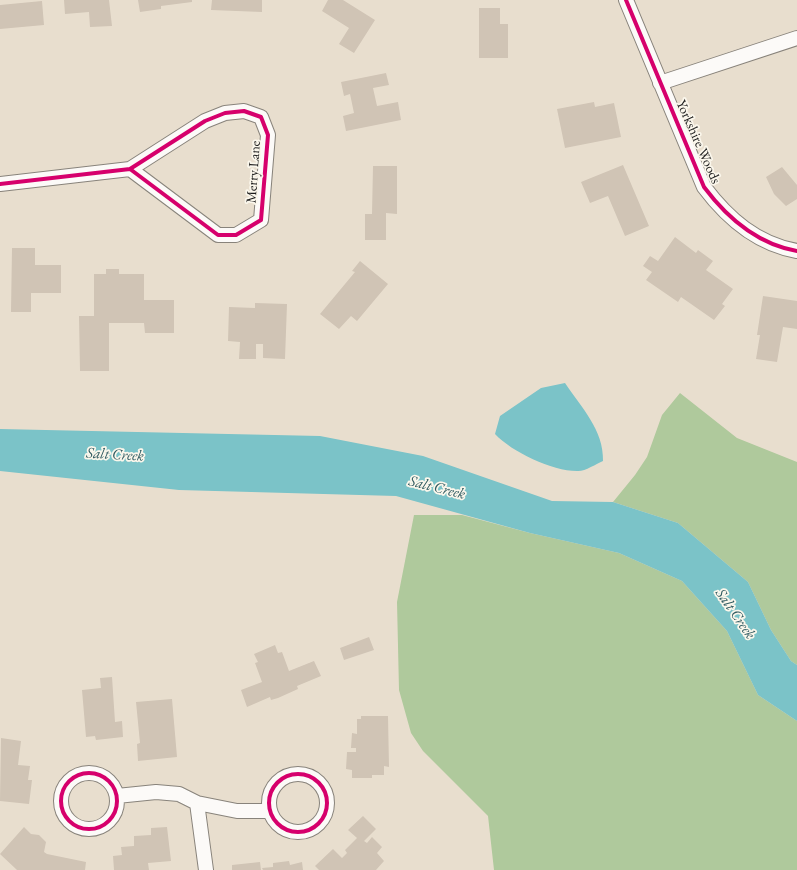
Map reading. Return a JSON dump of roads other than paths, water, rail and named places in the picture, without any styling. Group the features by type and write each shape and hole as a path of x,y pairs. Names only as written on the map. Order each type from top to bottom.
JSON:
{"street":[{"name":"Yorkshire Woods","path":"626,0 704,187 720,208 739,226 776,247 797,251"},
{"path":"660,84 797,38"},
{"name":"Merry Lane","path":"0,184 130,169 205,121 225,113 244,111 261,117 268,135 261,220 236,235 218,235 130,169"},
{"path":"82,773 91,773 104,778 114,787 117,796 117,806 114,815 104,824 91,829 82,828 73,824 66,818 62,810 60,800 67,783 82,773"},
{"path":"293,774 308,776 316,780 326,793 327,801 324,817 319,824 304,831 287,830 274,819 270,811 269,801 271,792 276,784 293,774"},
{"path":"117,796 156,792 178,794 197,803 237,811 270,811"},
{"path":"197,803 206,870"}],"water":[{"path":"565,383 596,429 602,450 603,461 580,471 556,468 533,459 511,447 495,434 500,416 541,388"},
{"name":"Salt Creek","path":"0,429 320,436 423,456 552,501 613,502 678,523 748,582 771,630 791,661 797,665 797,721 758,695 727,631 682,581 619,553 530,533 396,496 179,490 0,471"}]}
